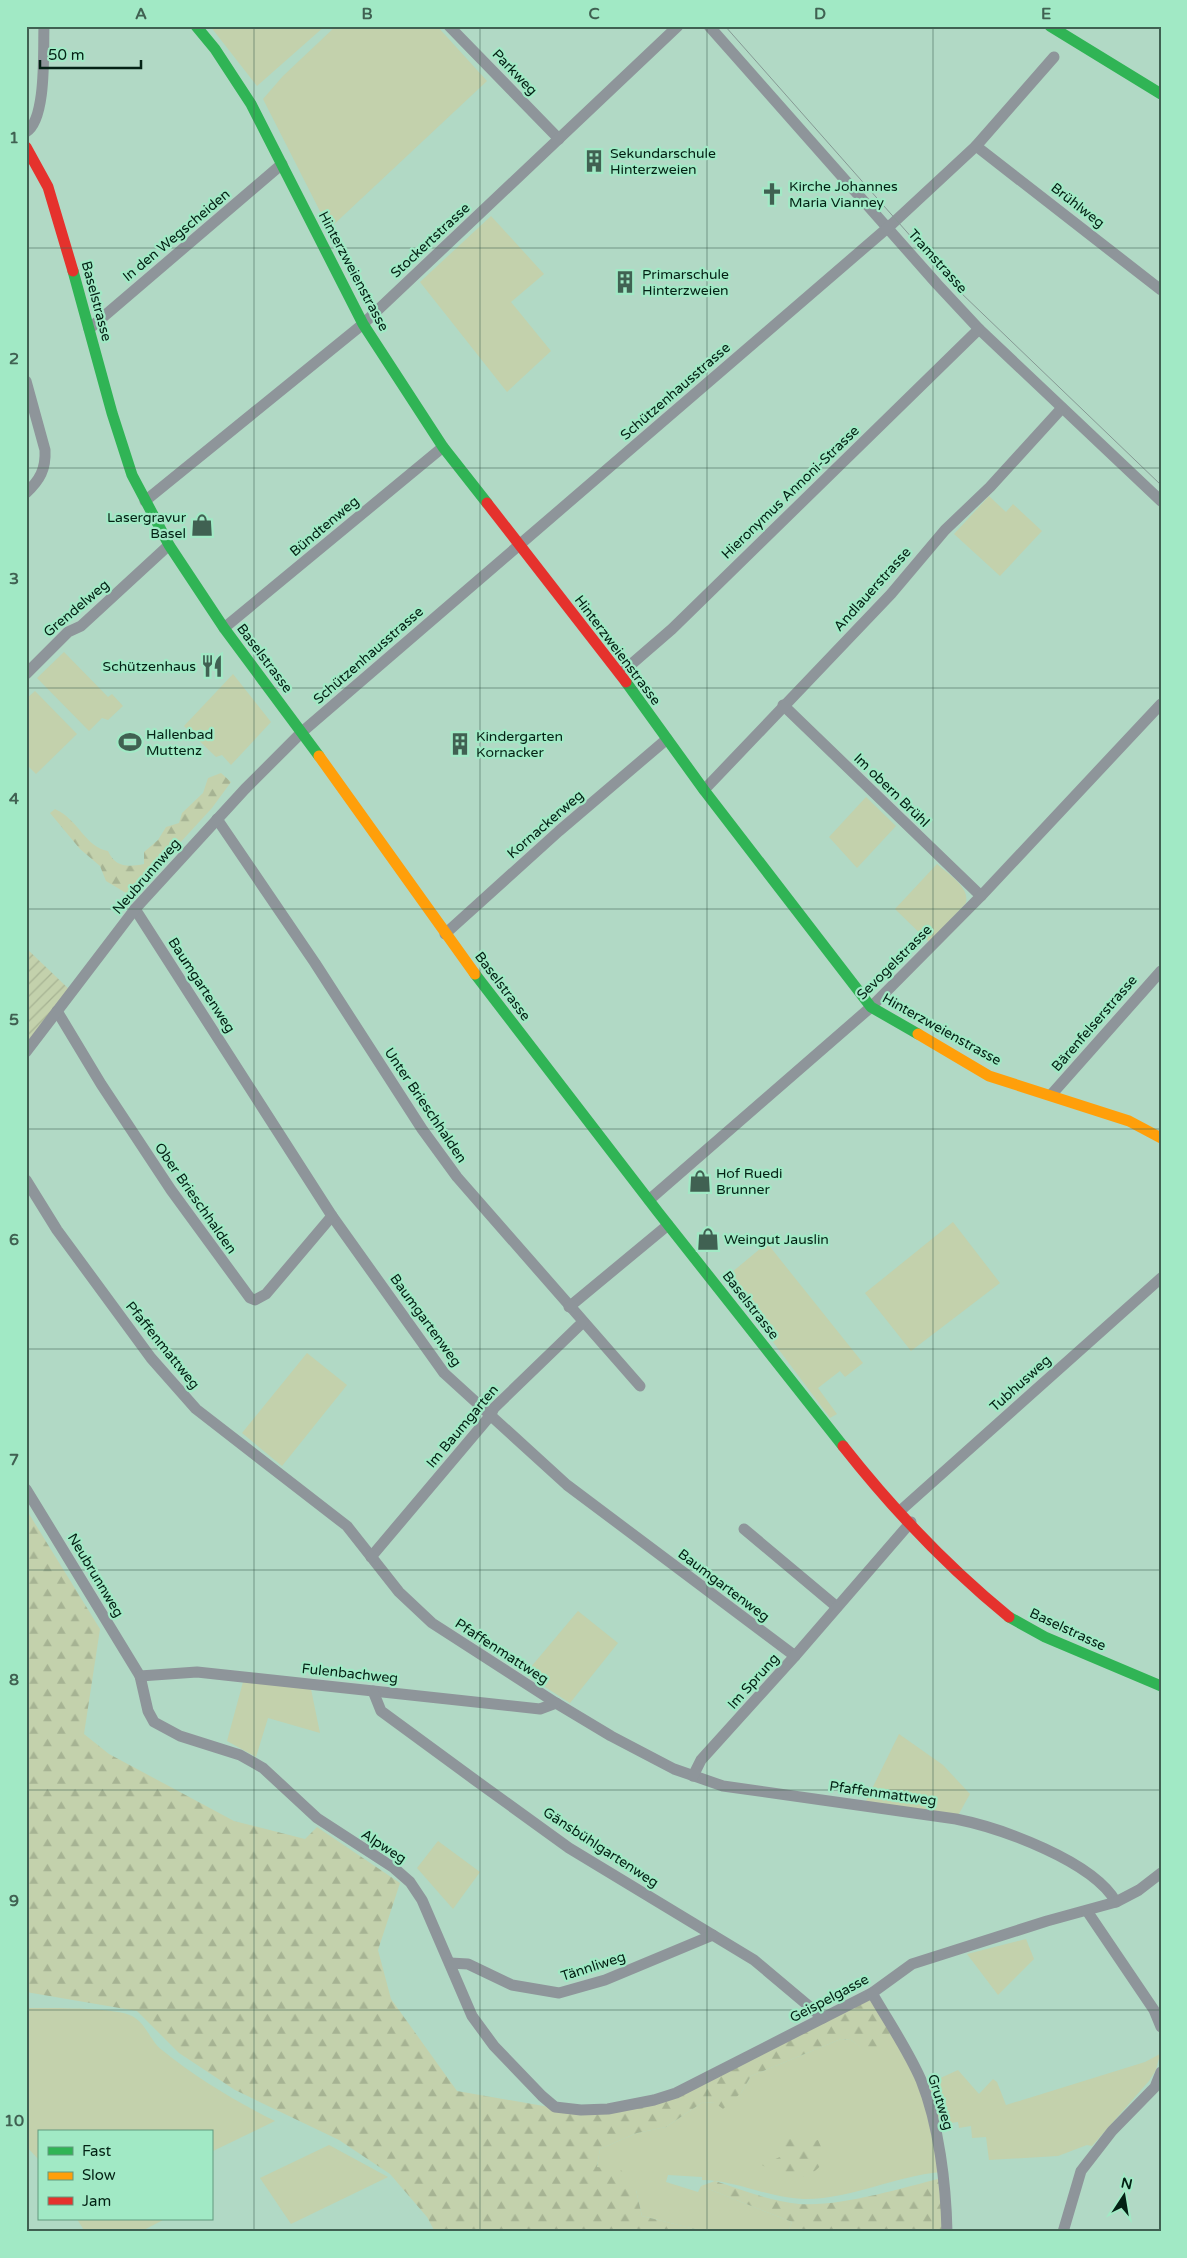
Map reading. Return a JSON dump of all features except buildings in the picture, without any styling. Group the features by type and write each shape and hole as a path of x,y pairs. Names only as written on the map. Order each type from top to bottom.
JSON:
{"street":[{"path":"26,132 34,125 40,103 44,26"},
{"name":"Hinterzweienstrasse","path":"196,26 215,49 252,104 362,324 443,447 620,674 704,790 871,1007 989,1076 1129,1122 1161,1138"},
{"name":"Parkweg","path":"449,26 559,139"},
{"name":"Stockertstrasse","path":"145,502 362,324 678,26"},
{"name":"Tramstrasse","path":"709,26 980,329 1161,501"},
{"path":"1050,26 1161,94"},
{"name":"Schützenhausstrasse","path":"302,732 888,227 976,146 1054,57"},
{"name":"Brühlweg","path":"976,146 1161,290"},
{"name":"Baselstrasse","path":"26,147 48,188 56,210 121,440 132,475 145,502 169,545 224,628 302,732 445,934 668,1225 859,1466 900,1511 976,1590 1012,1619 1045,1637 1161,1686"},
{"name":"In den Wegscheiden","path":"89,329 282,164"},
{"name":"Hieronymus Annoni-Strasse","path":"620,674 672,629 980,329"},
{"path":"26,381 46,458 39,480 26,493"},
{"name":"Andlauerstrasse","path":"704,790 891,594 945,530 990,487 1062,408"},
{"name":"Bündtenweg","path":"224,628 443,447"},
{"name":"Grendelweg","path":"26,674 68,632 82,626 169,545"},
{"name":"Sevogelstrasse","path":"649,1200 871,1007 981,896 1161,704"},
{"name":"Im obern Brühl","path":"783,706 981,896"},
{"name":"Neubrunnweg","path":"26,1052 135,909 217,819 302,732"},
{"name":"Kornackerweg","path":"445,934 559,830 667,739"},
{"name":"Unter Brieschhalden","path":"217,819 315,963 422,1130 456,1178 640,1386"},
{"name":"Baumgartenweg","path":"135,909 332,1216 444,1373 567,1485 795,1656"},
{"name":"Bärenfelserstrasse","path":"1051,1095 1161,970"},
{"name":"Ober Brieschhalden","path":"57,1011 101,1084 171,1190 250,1298 255,1300 266,1294 332,1216"},
{"name":"Pfaffenmattweg","path":"26,1180 58,1230 151,1358 196,1409 347,1526 399,1592 432,1623 556,1704 674,1769 723,1786 956,1819 989,1826 1043,1849 1078,1869 1110,1891 1116,1902"},
{"path":"569,1307 668,1225"},
{"name":"Tubhusweg","path":"900,1511 1161,1278"},
{"name":"Im Baumgarten","path":"371,1556 490,1416 494,1408 583,1322"},
{"name":"Neubrunnweg","path":"26,1489 140,1676"},
{"name":"Im Sprung","path":"693,1776 701,1760 838,1608 911,1522"},
{"path":"744,1529 838,1608"},
{"name":"Fulenbachweg","path":"140,1676 197,1672 540,1709 556,1704"},
{"name":"Alpweg","path":"140,1676 148,1711 154,1722 180,1736 240,1754 263,1768 317,1818 394,1868 410,1882 422,1900 472,2016 494,2046 555,2107"},
{"name":"Gänsbühlgartenweg","path":"373,1691 382,1711 561,1842 622,1882 754,1960 823,2018"},
{"path":"1116,1902 1140,1890 1161,1873"},
{"name":"Geispelgasse","path":"555,2107 581,2110 608,2109 654,2100 685,2088 823,2018 872,1992 912,1964 1047,1920 1116,1902"},
{"path":"1087,1910 1154,2010 1161,2027"},
{"name":"Tännliweg","path":"450,1963 460,1962 468,1964 512,1985 559,1993 605,1980 714,1935"},
{"name":"Grutweg","path":"872,1992 921,2080 935,2126 946,2211 946,2232"},
{"path":"1063,2232 1081,2171 1112,2131 1155,2087 1161,2072"}],"green space":[{"path":"210,26 325,26 257,86"},
{"path":"336,26 437,26 487,81 329,229 263,99 283,76"},
{"path":"491,216 544,274 511,302 551,351 507,392 420,282"},
{"path":"989,496 1006,512 1013,504 1042,531 1000,576 954,534"},
{"path":"64,652 108,697 112,694 123,706 108,720 102,718 89,731 37,678"},
{"path":"233,674 271,722 231,765 222,755 216,757 184,726"},
{"path":"35,691 77,734 36,774 26,764 26,699"},
{"path":"221,773 231,782 212,808 131,896 106,881 100,866 80,849 50,813 55,809 63,814 93,844 108,851 115,861 128,866 144,864 144,852 158,840 166,827 179,823 182,813 203,793 208,778"},
{"path":"866,797 896,826 857,868 829,837"},
{"path":"937,864 961,886 965,892 966,903 929,942 895,909"},
{"path":"26,948 71,991 26,1052"},
{"path":"953,1222 1000,1283 911,1351 865,1293"},
{"path":"767,1243 863,1363 845,1377 840,1371 818,1388 837,1414 830,1418 725,1278"},
{"path":"307,1353 347,1385 282,1466 242,1433"},
{"path":"26,1509 100,1629 84,1734 109,1754 234,1821 305,1839 317,1827 400,1883 378,1950 391,1999 457,2091 555,2108 654,2100 872,1993 891,2027 887,2046 874,2058 851,2040 841,2039 751,2076 741,2093 723,2109 715,2103 703,2102 666,2127 637,2133 600,2149 597,2167 621,2170 636,2190 642,2216 707,2232 435,2232 427,2217 390,2174 339,2140 235,2090 179,2053 137,2011 26,1992"},
{"path":"578,1611 618,1643 570,1703 525,1674"},
{"path":"243,1682 311,1689 320,1733 268,1718 256,1757 227,1741"},
{"path":"899,1734 943,1765 970,1794 956,1819 864,1805"},
{"path":"438,1841 480,1872 453,1909 417,1868"},
{"path":"1026,1939 1034,1959 998,1995 967,1954"},
{"path":"26,2008 111,2011 132,2016 141,2023 158,2046 189,2071 246,2106 275,2121 212,2152 212,2130 38,2130 38,2159 26,2146"},
{"path":"891,2029 921,2080 941,2172 906,2178 838,2196 803,2199 777,2196 727,2183 702,2180 702,2177 668,2175 666,2182 698,2192 701,2186 792,2222 788,2232 707,2232 642,2216 636,2190 597,2167 600,2149 637,2133 666,2127 703,2102 715,2103 741,2093 751,2076 841,2039 851,2040 874,2057"},
{"path":"1160,2054 1156,2070 1149,2081 1092,2146 1087,2145 1058,2156 989,2160 986,2137 972,2138 971,2126 959,2128 958,2122 942,2124 938,2122 925,2085 958,2070 979,2094 993,2079 997,2082 1006,2105 1145,2062"},
{"path":"789,2138 799,2145 818,2140 825,2156 819,2168 805,2176 785,2180 762,2165 782,2156 782,2145"},
{"path":"329,2145 388,2177 291,2224 260,2178"},
{"path":"942,2178 947,2232 788,2232 792,2222 701,2186 715,2181 777,2200 799,2204 816,2204 852,2200"},
{"path":"78,2220 163,2220 140,2232 85,2232"}],"tram line":[{"path":"725,26 959,291 1161,485"}],"traffic: fast":[{"path":"196,26 215,49 251,104 363,324 443,447 487,503"},
{"path":"1050,26 1161,94"},
{"path":"73,271 112,413 132,475 169,545 224,628 319,756"},
{"path":"626,682 704,790 871,1007 918,1034"},
{"path":"475,974 658,1212 843,1446"},
{"path":"1009,1617 1045,1637 1161,1686"}],"traffic: slow":[{"path":"319,756 475,974"},
{"path":"918,1034 989,1076 1129,1121 1161,1138"}],"traffic: jam":[{"path":"26,147 48,187 73,271"},
{"path":"487,503 626,682"},
{"path":"843,1446 921,1536 964,1578 1009,1617"}],"place":[{"name":"Sekundarschule Hinterzweien","path":"594,161"},
{"name":"Kirche Johannes Maria Vianney","path":"772,194"},
{"name":"Primarschule Hinterzweien","path":"625,282"},
{"name":"Lasergravur Basel","path":"202,525"},
{"name":"Schützenhaus","path":"212,666"},
{"name":"Hallenbad Muttenz","path":"130,742"},
{"name":"Kindergarten Kornacker","path":"460,744"},
{"name":"Hof Ruedi Brunner","path":"700,1181"},
{"name":"Weingut Jauslin","path":"708,1239"}]}
